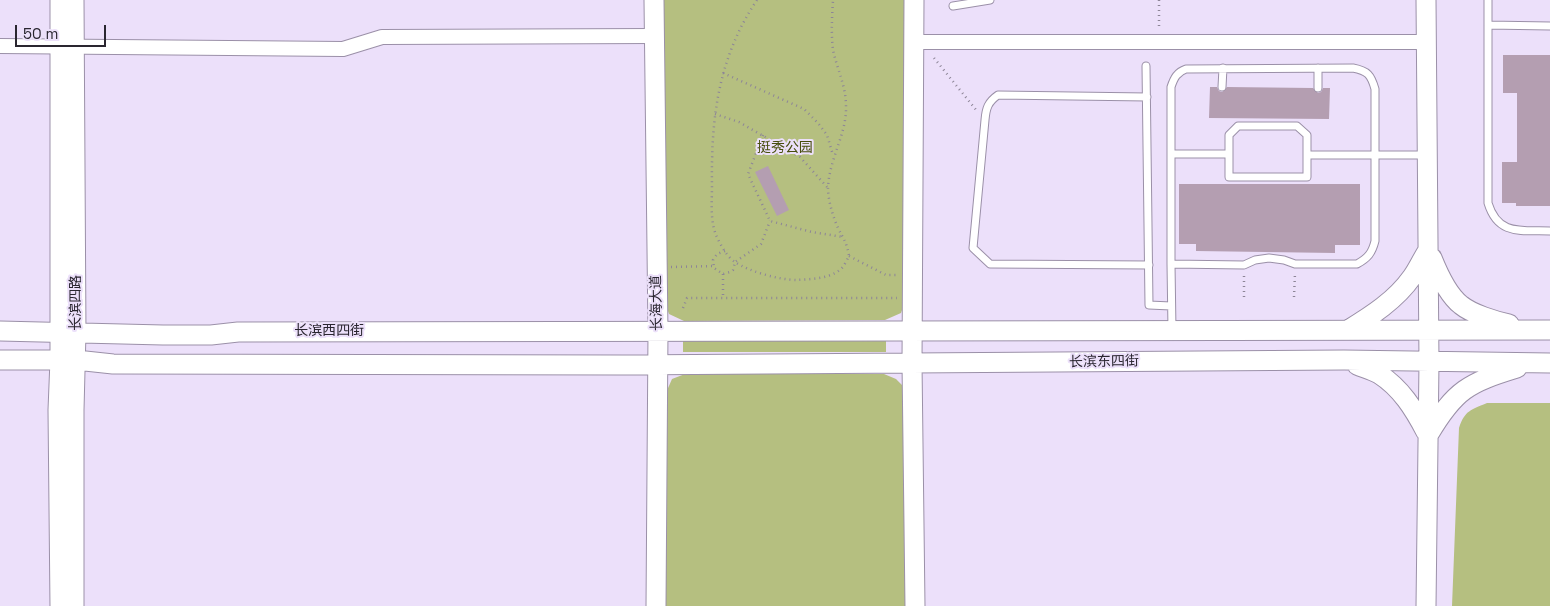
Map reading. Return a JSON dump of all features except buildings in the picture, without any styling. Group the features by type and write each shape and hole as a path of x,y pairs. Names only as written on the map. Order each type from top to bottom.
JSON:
{"main road":[{"name":"长滨四路","path":"60,0 67,46 68,331 68,360 58,448 60,606"},
{"name":"长滨四路","path":"67,46 74,0"},
{"name":"长海大道","path":"654,0 658,332 656,606"},
{"path":"914,0 912,364 915,606"},
{"path":"1426,0 1429,330 1426,606"},
{"path":"1428,249 1440,279 1460,305 1490,320 1543,330"},
{"path":"1346,330 1372,316 1393,297 1411,278 1428,249"},
{"path":"658,332 1543,330"},
{"name":"长滨西四街","path":"0,331 68,331 112,335 211,335 238,332 658,332"},
{"path":"0,360 68,360 113,364 658,364"},
{"name":"长滨四路","path":"68,360 74,410 74,606"},
{"path":"1344,360 1378,373 1398,390 1415,410 1428,435"},
{"name":"长滨东四街","path":"658,364 1344,360 1542,363"},
{"path":"1428,435 1443,410 1458,393 1484,378 1542,363"}],"street":[{"path":"0,46 343,50 382,37 654,36"},
{"path":"914,42 1427,42"}],"lane":[{"path":"953,6 990,0"},
{"path":"1488,0 1488,203 1492,216 1503,226 1521,230 1550,231"},
{"path":"1488,25 1550,26"},
{"path":"1146,66 1149,305 1171,306"},
{"path":"1222,68 1222,87"},
{"path":"1318,68 1318,88"},
{"path":"1171,264 1244,264 1269,258 1295,264 1357,264 1366,259 1372,252 1375,241 1376,155 1375,90 1372,79 1365,70 1353,68 1186,69 1179,72 1174,78 1171,87 1171,154 1171,264 1171,306 1172,330"},
{"path":"1147,97 998,95 992,99 987,105 984,120 973,248 990,264 1149,265"},
{"path":"1238,126 1296,126 1307,136 1307,177 1229,177 1229,154 1229,135 1238,126"},
{"path":"1171,154 1229,154"},
{"path":"1307,155 1428,155"}],"path":[{"path":"757,0 736,35 717,94 711,145 712,217 715,234 725,251 735,262 755,271 790,280 819,279 841,269 850,256 847,243 838,228 828,188 833,156 844,130 846,106 844,83 834,52 831,34 833,0"},
{"path":"1159,0 1159,28"},
{"path":"934,58 984,120"},
{"path":"723,73 804,109 818,123 827,136 833,156"},
{"path":"715,114 739,122 800,157 828,188"},
{"path":"725,251 714,256 713,266 716,271 723,274 733,270 735,262 761,244 770,221 748,174 763,135"},
{"path":"770,221 812,232 844,237"},
{"path":"850,256 886,275 903,275"},
{"path":"1244,264 1244,297"},
{"path":"1294,297 1295,264"},
{"path":"657,267 713,266"},
{"path":"723,274 723,297"},
{"path":"683,308 687,298 901,298"}],"green space":[{"name":"挺秀公园","path":"664,0 906,0 907,295 901,313 885,320 684,321 669,314 664,300"},
{"path":"683,341 886,341 886,352 683,352"},
{"path":"685,374 884,374 896,379 903,386 907,606 664,606 665,395 672,379"},
{"path":"1487,403 1550,403 1550,606 1452,606 1459,428 1466,414"}]}
